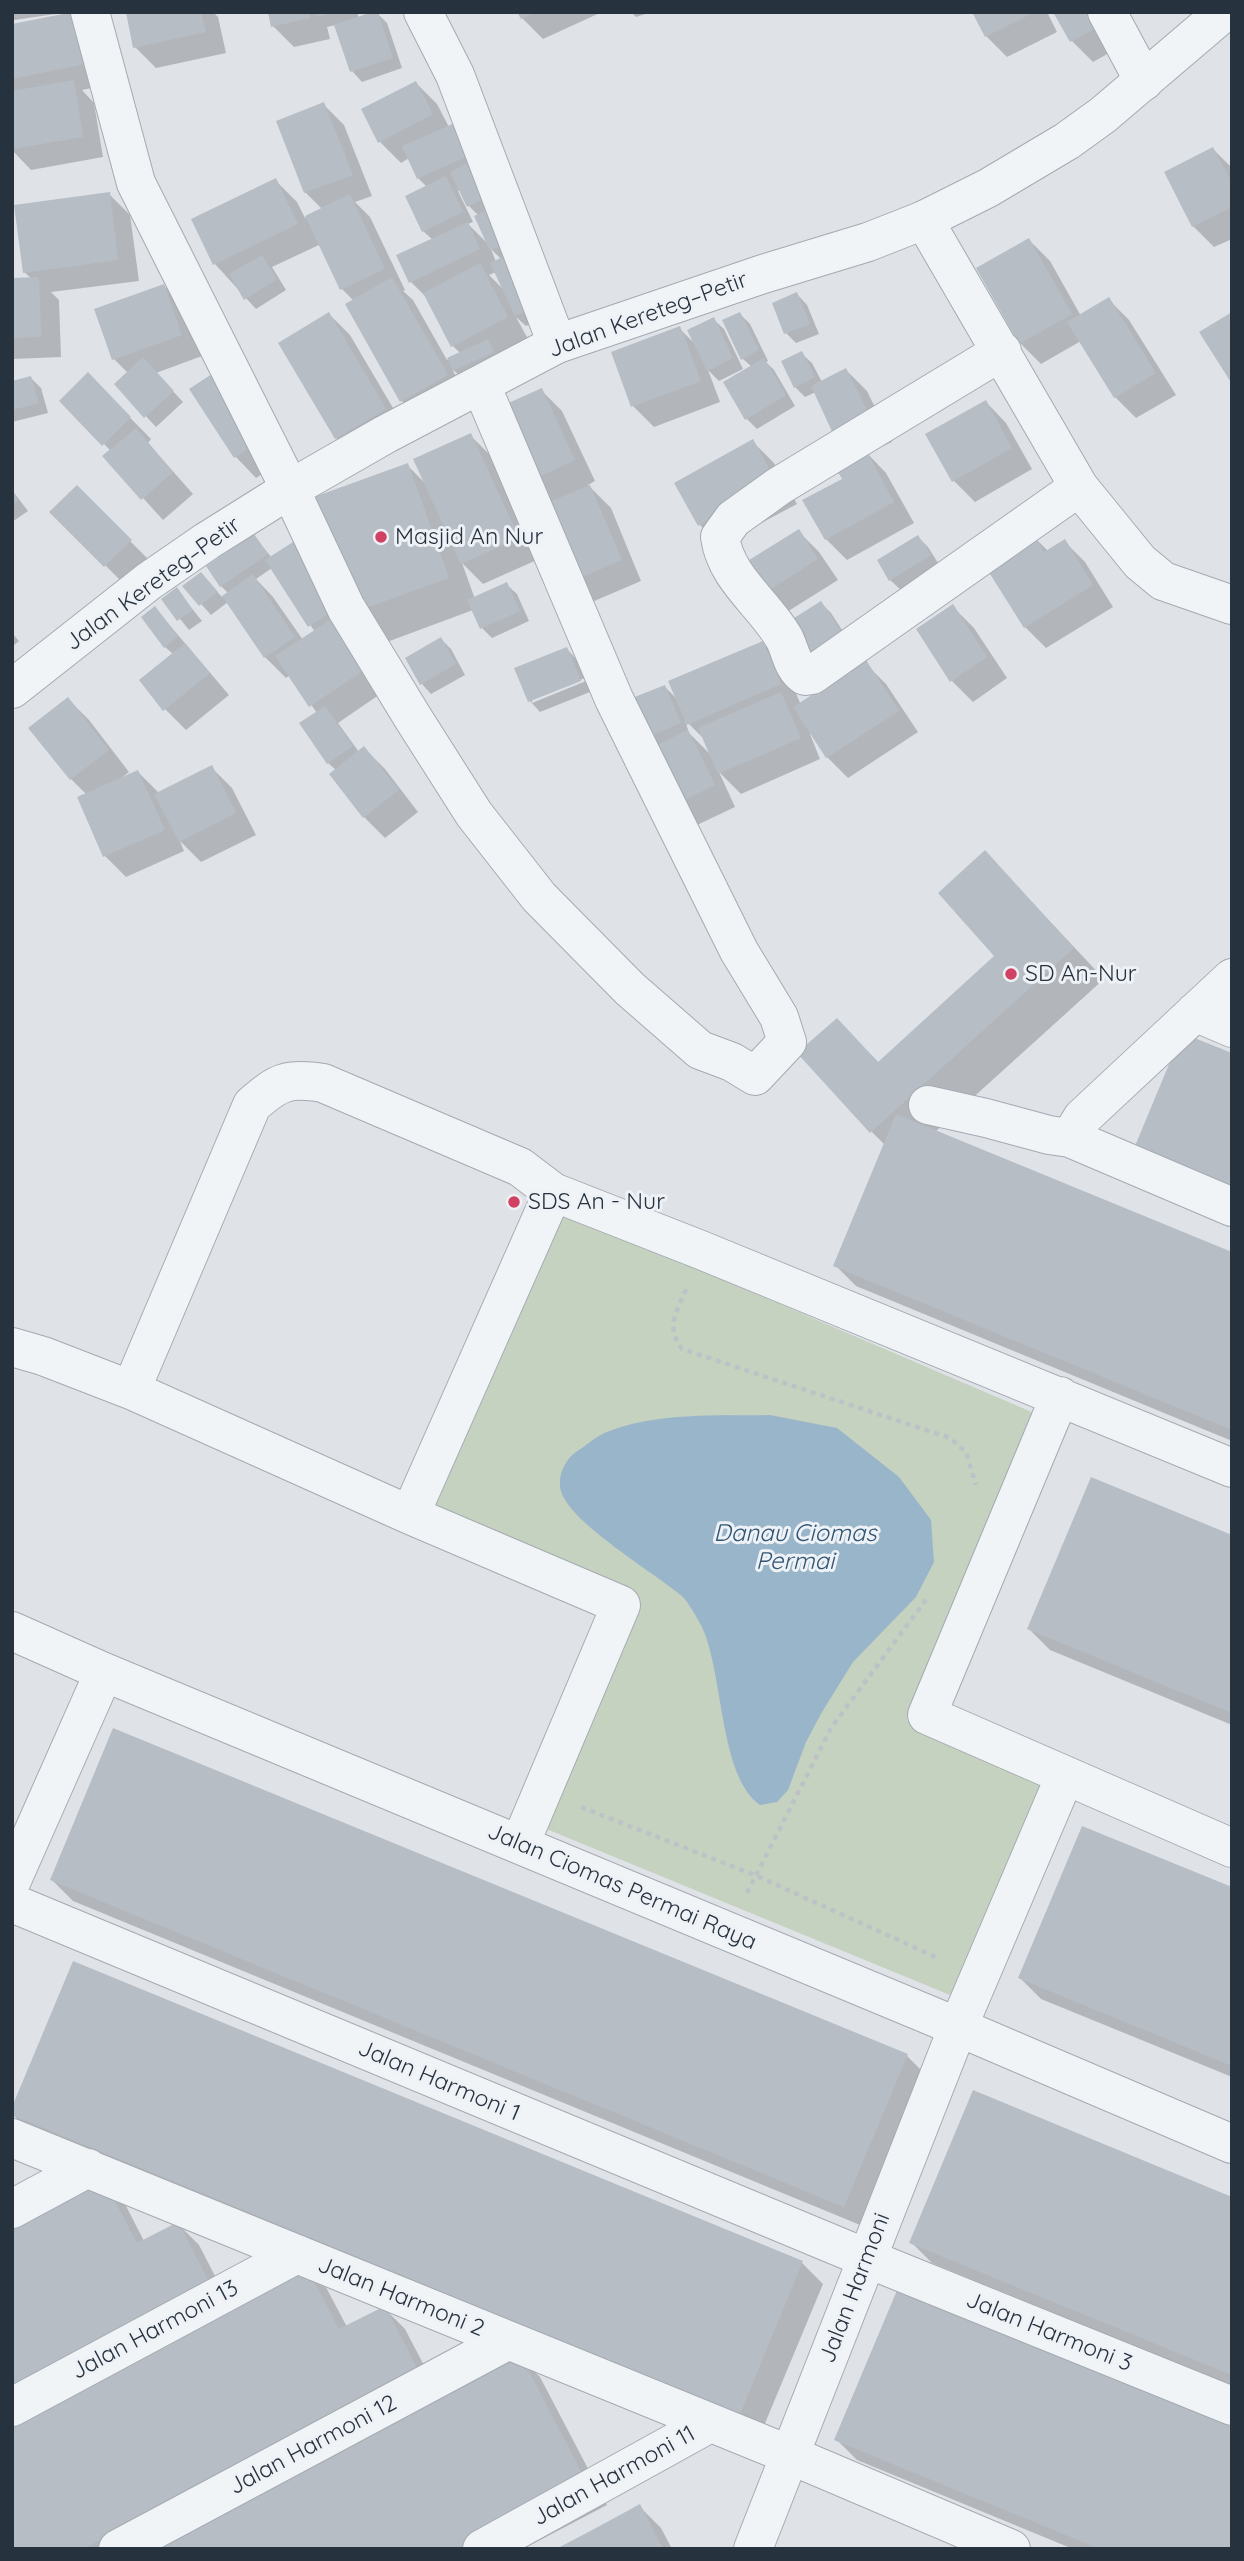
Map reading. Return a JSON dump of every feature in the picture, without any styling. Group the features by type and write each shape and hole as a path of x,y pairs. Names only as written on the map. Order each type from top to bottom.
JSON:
{"street":[{"path":"90,12 136,183 290,489 346,608 413,718 474,814 539,897 630,989 700,1050 732,1062 755,1076 787,1042 779,1017 739,951 614,699 481,385"},
{"path":"422,12 455,75 557,344"},
{"path":"1107,12 1144,81"},
{"name":"Jalan Kereteg–Petir","path":"12,689 149,581 207,541 386,434 557,344 763,274 868,242 924,220 988,188 1067,141 1144,81 1224,12"},
{"path":"924,220 1079,487 1140,562 1163,581 1232,605"},
{"path":"1002,351 779,486 733,519 720,537 722,551 729,566 750,596 772,619 799,673 812,675 1079,487"},
{"path":"1070,1138 1082,1118 1232,978"},
{"path":"1195,1012 1232,1028"},
{"path":"131,1390 252,1105 273,1087 300,1079 323,1083 520,1167 554,1192 1232,1468"},
{"path":"928,1105 1070,1138 1232,1208"},
{"path":"410,1515 554,1192"},
{"path":"12,1347 131,1390 410,1515 621,1605 520,1844"},
{"path":"1060,1396 927,1715 1232,1848"},
{"name":"Jalan Ciomas Permai Raya","path":"12,1631 104,1672 958,2027 1232,2144"},
{"path":"12,1880 104,1672"},
{"name":"Jalan Harmoni","path":"753,2549 958,2027 1065,1776"},
{"name":"Jalan Harmoni 1","path":"12,1903 866,2258"},
{"name":"Jalan Harmoni 2","path":"12,2138 790,2455 1011,2549"},
{"path":"12,2209 88,2168"},
{"name":"Jalan Harmoni 13","path":"12,2407 297,2254"},
{"name":"Jalan Harmoni 3","path":"866,2258 1232,2406"},
{"name":"Jalan Harmoni 12","path":"118,2549 508,2340"},
{"name":"Jalan Harmoni 11","path":"482,2549 710,2423"}],"path":[{"path":"701,1250 673,1324 673,1338 681,1349 950,1438 966,1452 977,1489"},
{"path":"727,1931 831,1728 934,1587"},
{"path":"542,1792 757,1876 979,1977"}],"green space":[{"path":"563,1211 1034,1413 907,1719 1054,1780 962,2000 544,1828 635,1604 431,1509"}],"water":[{"name":"Danau Ciomas Permai","path":"770,1415 837,1428 899,1477 931,1520 934,1562 916,1597 853,1662 806,1742 788,1790 777,1802 760,1805 747,1791 729,1749 709,1647 693,1611 682,1596 582,1520 562,1494 560,1482 565,1465 576,1452 603,1434 626,1426 687,1416"}],"building":[{"path":"73,12 85,64 12,79 12,24"},
{"path":"126,12 201,12 206,32 133,48"},
{"path":"268,12 309,12 310,18 271,27"},
{"path":"315,12 333,12 333,13 317,17"},
{"path":"378,12 393,58 350,72 334,25"},
{"path":"517,12 536,12 521,19"},
{"path":"972,12 1035,12 985,37"},
{"path":"1053,12 1102,12 1108,22 1070,42"},
{"path":"74,80 83,137 12,149 12,91"},
{"path":"416,81 433,114 378,143 361,109"},
{"path":"324,102 353,175 304,193 276,121"},
{"path":"464,119 478,151 417,179 402,146"},
{"path":"1213,147 1232,183 1232,207 1192,227 1164,172"},
{"path":"474,160 491,195 467,207 450,172"},
{"path":"446,176 463,212 422,232 405,196"},
{"path":"276,178 298,224 213,265 191,219"},
{"path":"110,192 118,260 23,273 14,205"},
{"path":"350,194 385,269 340,290 305,216"},
{"path":"498,205 513,240 490,251 474,216"},
{"path":"468,222 480,249 409,283 396,255"},
{"path":"1029,238 1072,314 1019,344 976,268"},
{"path":"515,251 541,304 515,316 490,263"},
{"path":"262,255 277,279 244,300 229,274"},
{"path":"480,263 508,317 451,347 423,293"},
{"path":"39,277 41,337 12,338 12,278"},
{"path":"392,277 448,375 400,402 345,304"},
{"path":"164,284 182,335 112,360 94,309"},
{"path":"797,292 810,324 784,334 772,303"},
{"path":"1109,297 1156,373 1114,398 1067,322"},
{"path":"329,312 386,409 335,439 278,343"},
{"path":"740,312 759,350 741,360 722,320"},
{"path":"1232,312 1232,384 1199,332"},
{"path":"714,317 733,358 707,371 687,330"},
{"path":"680,326 701,381 631,407 611,352"},
{"path":"488,339 494,352 453,371 447,358"},
{"path":"802,351 815,377 794,388 781,361"},
{"path":"143,357 174,391 144,418 114,384"},
{"path":"764,358 786,395 745,420 723,382"},
{"path":"846,368 872,420 835,438 811,386"},
{"path":"88,372 131,417 102,446 59,401"},
{"path":"215,372 261,441 234,458 189,389"},
{"path":"31,376 39,403 12,410 12,381"},
{"path":"542,388 575,460 528,482 495,409"},
{"path":"986,400 1012,448 952,482 925,434"},
{"path":"136,428 173,472 141,500 102,456"},
{"path":"471,433 519,538 461,564 413,459"},
{"path":"753,439 777,483 698,526 674,483"},
{"path":"866,450 894,502 825,540 802,500 842,479 835,467"},
{"name":"Masjid An Nur","path":"408,463 449,578 355,612 314,497"},
{"path":"77,485 132,540 104,567 49,512"},
{"path":"590,485 622,560 570,582 538,507"},
{"path":"12,490 19,500 12,505"},
{"path":"799,529 818,559 760,596 741,565"},
{"path":"254,534 268,554 220,587 206,566"},
{"path":"918,535 931,555 889,581 877,560"},
{"path":"1034,535 1044,552 1065,539 1093,585 1024,628 985,566"},
{"path":"296,540 339,607 308,627 265,560"},
{"path":"201,572 218,592 199,606 182,586"},
{"path":"253,574 295,637 264,658 222,596"},
{"path":"507,582 520,611 480,629 467,600"},
{"path":"177,587 193,610 177,621 161,599"},
{"path":"821,601 846,639 809,664 783,625"},
{"path":"953,604 987,657 950,682 916,629"},
{"path":"155,606 178,636 164,648 141,617"},
{"path":"336,616 370,666 309,707 275,656"},
{"path":"441,637 456,664 420,685 405,658"},
{"path":"763,641 781,684 687,725 668,681"},
{"path":"185,643 210,673 163,711 139,680"},
{"path":"567,647 581,681 528,702 514,668"},
{"path":"866,660 899,711 826,758 793,707"},
{"path":"665,685 681,723 637,741 622,702"},
{"path":"781,692 801,738 718,774 698,728"},
{"path":"68,697 109,750 70,780 28,728"},
{"path":"325,706 353,746 327,764 299,723"},
{"path":"688,730 715,785 675,805 647,750"},
{"path":"364,746 399,790 363,818 329,774"},
{"path":"212,765 236,813 179,842 154,794"},
{"path":"138,770 165,830 103,857 77,797"},
{"name":"SD An-Nur","path":"985,850 1074,948 870,1133 797,1053 837,1018 878,1062 994,956 938,893"},
{"path":"1182,1033 1232,1053 1232,1201 1130,1158"},
{"path":"896,1114 1232,1252 1232,1430 833,1266"},
{"path":"1091,1477 1232,1535 1232,1713 1027,1629"},
{"path":"113,1728 908,2054 844,2207 50,1880"},
{"path":"1082,1826 1232,1887 1232,2066 1018,1978"},
{"path":"73,1961 803,2261 740,2414 12,2115 12,2107"},
{"path":"973,2090 1232,2197 1232,2375 909,2243"},
{"path":"104,2181 137,2243 178,2222 213,2289 12,2394 12,2228"},
{"path":"306,2266 339,2329 385,2306 419,2372 83,2549 12,2549 12,2421"},
{"path":"898,2288 1232,2425 1232,2549 1100,2549 834,2440"},
{"path":"520,2354 587,2483 462,2549 148,2549"},
{"path":"640,2504 663,2549 556,2549 596,2528"}],"place":[{"name":"Masjid An Nur","path":"381,537"},
{"name":"SD An-Nur","path":"1011,974"},
{"name":"SDS An - Nur","path":"514,1202"}]}
